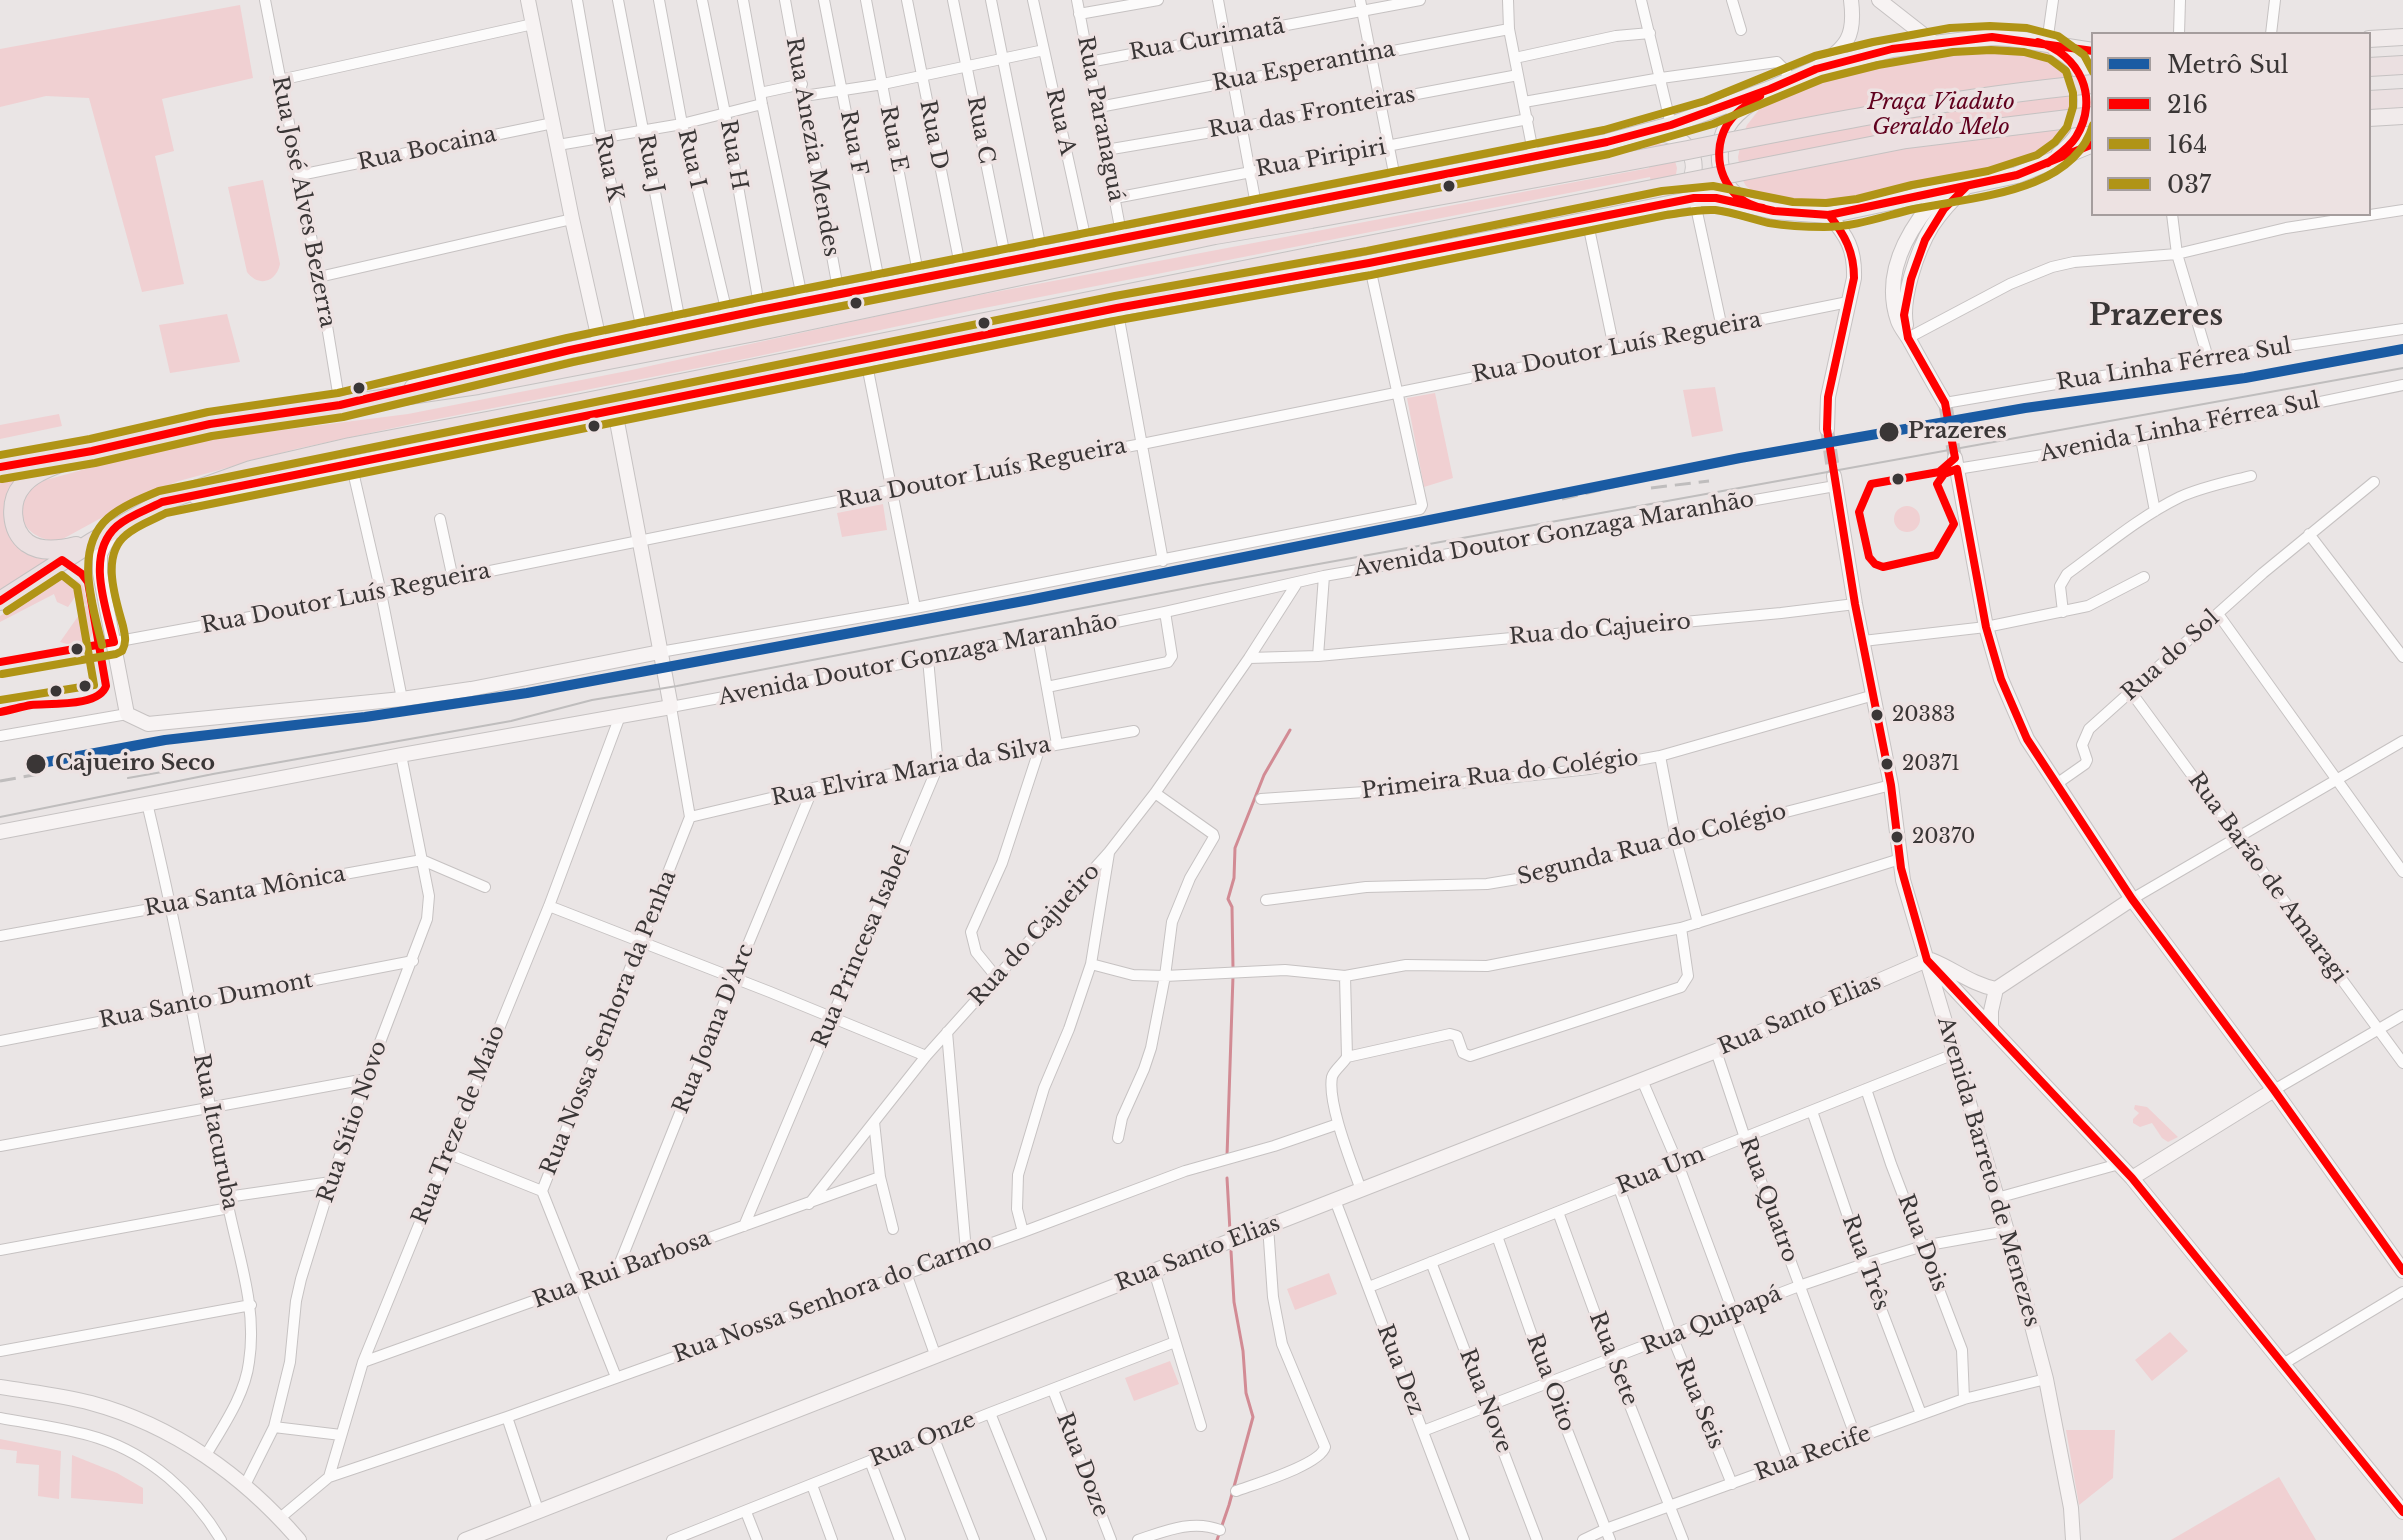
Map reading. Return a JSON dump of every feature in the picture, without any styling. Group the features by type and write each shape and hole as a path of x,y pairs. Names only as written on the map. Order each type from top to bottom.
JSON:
{"highway":[{"path":"2371,67 2403,65"},
{"path":"0,467 92,451 210,424 478,385 760,331 1215,235 1899,109 2091,84"},
{"path":"2371,100 2403,98"},
{"path":"0,601 114,528 162,502 251,470 350,447 1906,139 2091,116"},
{"path":"92,451 30,477 19,488 12,511 21,537 36,547 59,550 92,542"}],"main road":[{"path":"528,0 600,344"},
{"path":"1816,69 1841,50 1850,36 1853,19 1851,0"},
{"path":"1879,0 1934,43"},
{"path":"348,403 509,364 760,310 1641,134 1770,89 1816,69 1892,49 1992,37 2091,51"},
{"path":"2371,39 2403,37"},
{"path":"2048,163 2077,136 2086,101 2075,64 2050,44"},
{"path":"1746,204 1724,181 1719,150 1721,138 1732,118 1770,89"},
{"path":"2371,118 2403,116"},
{"path":"1641,134 1659,133 1676,137 1686,145 1691,157 1693,169 1688,186 1664,203"},
{"path":"162,502 1117,308 1369,263 1664,203 1716,198 1774,211 1829,215 2017,175 2091,145"},
{"path":"1908,338 1904,315 1925,240 1944,209 1966,187"},
{"path":"1941,192 1915,223 1900,253 1894,277 1899,325 1945,403"},
{"path":"1827,429 1828,397 1854,278 1853,253 1847,239 1829,215"},
{"path":"615,411 671,707"},
{"path":"1956,463 1986,627 2001,679 2027,739 2132,899 2403,1271"},
{"name":"Avenida Barreto de Menezes","path":"1834,481 1891,785 1903,880 2007,1231 2046,1379 2071,1508 2073,1540"},
{"path":"114,528 99,562 127,714 148,724 402,699 471,689 660,652"},
{"name":"Avenida Doutor Gonzaga Maranhão","path":"0,832 671,707"},
{"path":"1991,1028 1996,989 2132,899"},
{"path":"1927,960 1996,989"},
{"path":"1927,960 2132,1178 2403,1512"},
{"name":"Rua Santo Elias","path":"465,1540 1716,1051 1927,960"},
{"path":"2132,1178 2274,1090"},
{"path":"0,1387 89,1402 132,1416 206,1455 280,1518 299,1540"}],"street":[{"name":"Rua José Alves Bezerra","path":"265,0 319,277 348,403"},
{"name":"Rua K","path":"577,0 601,137 643,335"},
{"name":"Rua J","path":"618,0 681,327"},
{"name":"Rua I","path":"659,0 682,124 728,317"},
{"name":"Rua H","path":"702,0 760,310"},
{"path":"743,0 803,302"},
{"name":"Rua Anezia Mendes","path":"785,0 839,294"},
{"name":"Rua F","path":"824,0 880,286"},
{"name":"Rua E","path":"866,0 919,278"},
{"name":"Rua D","path":"907,0 961,270"},
{"name":"Rua C","path":"953,0 1006,261"},
{"path":"991,0 1042,254"},
{"name":"Rua A","path":"1033,0 1087,245"},
{"name":"Rua Paranaguá","path":"1077,0 1122,238"},
{"path":"1079,14 1158,0"},
{"path":"1218,0 1257,210"},
{"name":"Rua Curimatã","path":"1089,62 1361,6 1420,0"},
{"path":"1508,0 1509,29 1534,157"},
{"path":"1641,0 1671,125"},
{"path":"1732,0 1741,30"},
{"path":"2050,44 2053,0"},
{"path":"2179,32 2180,0"},
{"path":"2271,32 2275,0"},
{"path":"1361,6 1396,183"},
{"path":"280,80 533,24"},
{"name":"Rua Esperantina","path":"1099,107 1509,29"},
{"path":"1515,58 1616,36 1650,33"},
{"path":"804,96 883,84 1044,50"},
{"path":"1524,102 1777,62 1788,80"},
{"name":"Rua das Fronteiras","path":"1106,150 1518,75"},
{"path":"558,145 682,124 725,113 802,84"},
{"name":"Rua Piripiri","path":"1115,198 1528,119"},
{"name":"Rua Bocaina","path":"300,175 553,123"},
{"path":"1694,198 1722,328"},
{"path":"2371,215 2403,210"},
{"path":"2172,216 2177,254 2208,358"},
{"path":"1908,338 2010,284 2052,267 2074,262 2177,254 2286,228 2364,216"},
{"path":"319,277 572,219"},
{"path":"1587,219 1614,348"},
{"path":"660,652 1163,561 1422,507 1369,263"},
{"name":"Rua Doutor Luís Regueira","path":"114,642 1142,444 1848,302"},
{"path":"1117,308 1163,561"},
{"name":"Rua Linha Férrea Sul","path":"1945,403 2208,358 2403,329"},
{"path":"866,360 915,608"},
{"name":"Avenida Linha Férrea Sul","path":"1956,463 2141,439 2403,385"},
{"path":"2141,439 2155,511"},
{"path":"351,463 402,699"},
{"path":"2063,612 2062,579 2155,511 2196,490 2251,476"},
{"name":"Avenida Doutor Gonzaga Maranhão","path":"671,707 1038,638 1324,576 1834,481"},
{"name":"Rua do Sol","path":"2055,785 2083,767 2087,760 2082,745 2086,732 2309,534 2374,482"},
{"path":"440,519 453,579"},
{"path":"2309,534 2403,657"},
{"path":"1318,656 1324,576"},
{"path":"1863,641 1986,627 2063,612 2093,605 2144,577"},
{"name":"Rua do Cajueiro","path":"809,1204 926,1056 1109,852 1155,793 1297,583"},
{"name":"Rua do Cajueiro","path":"1249,658 1318,656 1855,604"},
{"path":"1047,687 1168,662 1172,656 1165,612"},
{"path":"2218,614 2403,872"},
{"path":"1038,638 1057,744"},
{"name":"Rua Princesa Isabel","path":"744,1226 938,766 928,659"},
{"name":"Rua Barão de Amaragi","path":"2131,692 2403,1063"},
{"name":"Primeira Rua do Colégio","path":"1261,799 1394,790 1589,769 1660,756 1874,695"},
{"path":"671,707 690,817"},
{"path":"0,736 127,714"},
{"name":"Rua Treze de Maio","path":"329,1477 363,1362 549,906 620,716"},
{"name":"Rua Elvira Maria da Silva","path":"690,817 813,788 1134,731"},
{"path":"2132,899 2403,741"},
{"path":"998,979 976,952 971,932 1002,863 1040,747"},
{"name":"Rua Sítio Novo","path":"244,1487 274,1427 290,1362 301,1279 331,1182 429,911 429,896 401,755"},
{"path":"1660,756 1676,839 1698,923"},
{"name":"Segunda Rua do Colégio","path":"1266,900 1366,887 1487,884 1541,875 1891,785"},
{"name":"Rua Joana D'Arc","path":"617,1270 813,788"},
{"path":"1118,1138 1122,1118 1151,1048 1172,922 1180,899 1214,837 1155,793"},
{"name":"Rua Itacuruba","path":"147,803 171,904 229,1208 251,1305 252,1338 246,1379 206,1455"},
{"name":"Rua Nossa Senhora da Penha","path":"616,1377 542,1191 690,817"},
{"path":"1023,1232 1017,1209 1018,1175 1044,1088 1069,1029 1091,964 1109,852"},
{"path":"1091,964 1133,975 1165,976 1285,970 1345,976 1406,965 1487,966 1681,928 1900,859"},
{"path":"422,860 485,887"},
{"name":"Rua Santa Mônica","path":"0,936 422,860"},
{"path":"549,906 926,1056"},
{"path":"1361,1190 1338,1124 1332,1075 1347,1057 1450,1034 1457,1036 1463,1053 1470,1056 1681,987 1688,976 1681,928"},
{"name":"Rua Santo Dumont","path":"0,1041 413,961"},
{"path":"1345,976 1347,1057"},
{"path":"2274,1090 2403,1015"},
{"path":"947,1032 966,1251"},
{"name":"Rua Quatro","path":"1716,1051 1856,1438"},
{"name":"Rua Um","path":"1369,1287 1954,1054"},
{"path":"0,1146 366,1079"},
{"path":"1642,1080 1678,1164 1789,1463"},
{"name":"Rua Dois","path":"1866,1089 1891,1164 1962,1350 1964,1399"},
{"name":"Rua Três","path":"1812,1111 1864,1264 1921,1414"},
{"path":"874,1122 880,1177 893,1229"},
{"name":"Rua Nossa Senhora do Carmo","path":"329,1477 507,1417 1185,1171 1338,1124"},
{"path":"447,1153 542,1191"},
{"path":"1997,1198 2119,1164"},
{"name":"Rua Rui Barbosa","path":"363,1362 880,1177"},
{"path":"227,1197 331,1182"},
{"name":"Rua Seis","path":"1619,1188 1672,1336 1732,1484"},
{"name":"Rua Dez","path":"1335,1200 1464,1540"},
{"path":"0,1250 229,1208"},
{"name":"Rua Sete","path":"1558,1212 1683,1540"},
{"path":"1236,1491 1319,1458 1325,1447 1282,1344 1273,1297 1268,1226"},
{"name":"Rua Quipapá","path":"1423,1431 1799,1286 1923,1246 2007,1231"},
{"name":"Rua Oito","path":"1497,1236 1549,1384 1608,1535"},
{"name":"Rua Nove","path":"1431,1262 1537,1540"},
{"path":"1154,1271 1201,1426"},
{"path":"906,1273 936,1357"},
{"path":"2283,1364 2403,1292"},
{"path":"0,1351 251,1305"},
{"name":"Rua Onze","path":"672,1540 1175,1342"},
{"name":"Rua Recife","path":"1583,1540 1608,1535 1670,1506 1964,1399 2046,1379"},
{"name":"Rua Doze","path":"1053,1390 1111,1540"},
{"path":"990,1413 1041,1540"},
{"path":"507,1417 538,1510"},
{"path":"0,1418 98,1438 143,1459 182,1491 221,1540"},
{"path":"274,1427 341,1435"},
{"path":"933,1436 974,1540"},
{"path":"870,1461 900,1540"},
{"path":"280,1518 329,1477"},
{"path":"812,1485 832,1540"},
{"path":"746,1512 757,1540"},
{"path":"1138,1540 1186,1526 1211,1526 1220,1530"}],"green space":[{"path":"240,5 253,78 162,99 174,151 155,156 184,284 142,292 89,98 46,96 0,107 0,49"},
{"name":"Praça Viaduto Geraldo Melo","path":"1984,41 2056,52 2081,79 2077,126 2058,147 2025,166 1832,203 1771,200 1746,186 1741,177 1738,157 1742,137 1761,107 1779,92 1836,68"},
{"path":"1645,143 1664,144 1672,150 1677,168 1675,181 1654,200 1650,177 412,424 296,449 179,481 145,494 59,541 35,534 22,518 24,499 42,481 180,443 408,414 627,371 937,303 1649,168"},
{"path":"263,180 280,264 275,275 266,281 256,280 247,272 228,187"},
{"path":"227,314 240,362 170,373 159,325"},
{"path":"1715,387 1723,431 1692,437 1683,390"},
{"path":"1435,393 1453,478 1424,487 1407,398"},
{"path":"59,414 62,426 0,439 0,425"},
{"path":"24,472 8,499 35,556 52,560 0,591 0,478"},
{"path":"883,504 887,530 842,537 837,513"},
{"path":"1907,506 1916,510 1920,519 1916,528 1907,532 1898,528 1894,519 1898,510"},
{"path":"62,578 74,579 83,586 94,629 89,641 60,642 86,605 75,597 68,607 57,602 54,594 0,622 0,616"},
{"path":"2135,1105 2147,1107 2178,1137 2168,1142 2152,1123 2140,1127 2133,1123 2139,1113 2134,1109"},
{"path":"1329,1273 1337,1294 1295,1310 1287,1289"},
{"path":"2170,1332 2188,1351 2152,1381 2135,1360"},
{"path":"1170,1361 1179,1384 1134,1401 1125,1378"},
{"path":"2066,1430 2115,1430 2113,1478 2079,1505"},
{"path":"0,1439 61,1451 59,1499 38,1496 39,1465 16,1463 17,1451 0,1449"},
{"path":"72,1455 117,1473 143,1488 143,1504 71,1498"},
{"path":"2279,1477 2316,1540 2171,1540"}],"waterway":[{"path":"1233,968 1232,907 1228,899 1234,878 1235,848 1264,775 1290,730"},
{"path":"1227,1156 1233,976"},
{"path":"1227,1178 1230,1231"},
{"path":"1217,1540 1253,1417 1246,1393 1231,1251"}],"tunnel":[{"path":"1945,403 1955,458"},
{"path":"1827,429 1834,476"}],"tram line":[{"path":"0,817 213,774 511,721 592,700 1208,584 2403,368"},
{"path":"128,778 202,765"}],"railway":[{"path":"1562,499 1706,465"},
{"path":"1651,488 1709,481"},
{"path":"0,781 39,774"}],"metro line":[{"name":"Sul","path":"36,764 165,740 365,717 527,693 1029,600 1740,458 2025,408 2245,378 2403,349"}],"transit line":[{"name":"037","path":"0,455 90,439 208,412 338,393 567,338 758,298 1604,130 1705,101 1815,56 1873,42 1950,28 2027,28 2058,36 2084,55 2091,68"},
{"name":"216","path":"0,467 92,451 210,424 340,405 570,350 760,310 1607,142 1671,125 1816,69 1892,49 1992,37 2091,51"},
{"name":"216","path":"2038,42 2065,56 2082,79 2086,93 2083,122 2076,137 2048,163"},
{"name":"164","path":"2,479 95,463 212,436 343,417 573,362 762,322 1609,154 1713,124 1822,79 1878,65 1953,52 2024,52 2050,59 2066,71 2073,93 2073,107 2067,127 2055,142 2037,155 1988,171 1857,199 1826,203 1793,202 1713,186 1662,191 1367,251 1115,296 159,491 108,518 91,545 88,578 102,645"},
{"name":"216","path":"1760,96 1730,120 1719,151 1720,164 1730,188 1750,204 1763,208"},
{"name":"037","path":"2,674 122,651 125,636 112,579 114,554 118,544 130,531 166,513 1119,320 1371,275 1666,215 1715,210 1790,226 1836,227 1858,223 1991,195 2043,178 2065,165 2082,148 2091,129"},
{"name":"216","path":"0,662 114,642 100,582 102,551 107,538 117,526 162,502 1117,308 1369,263 1694,198 1716,198 1774,211 1829,215 2017,175 2091,145"},
{"name":"216","path":"1966,187 1944,209 1925,240 1911,279 1904,315 1908,338 1945,403 1955,458 1939,472 1871,484 1859,512 1869,557 1883,567 1936,555 1954,524 1937,484 1944,474 1957,469 1986,627 2001,679 2027,739 2132,899 2403,1271"},
{"name":"216","path":"1829,215 1848,244 1854,278 1828,397 1827,429 1855,604 1891,785 1901,868 1927,960 2132,1178 2403,1512"},
{"name":"216","path":"0,601 62,560 82,574 88,582 106,686 102,693 84,701 31,705 0,712"},
{"name":"164","path":"0,700 94,685 77,587 62,575 7,611"}],"place":[{"name":"Prazeres","path":"1889,432"},
{"name":"20383","path":"1877,715"},
{"name":"Cajueiro Seco","path":"36,764"},
{"name":"20371","path":"1887,764"},
{"name":"20370","path":"1897,837"}],"district":[{"name":"Prazeres","path":"2156,317"}]}
